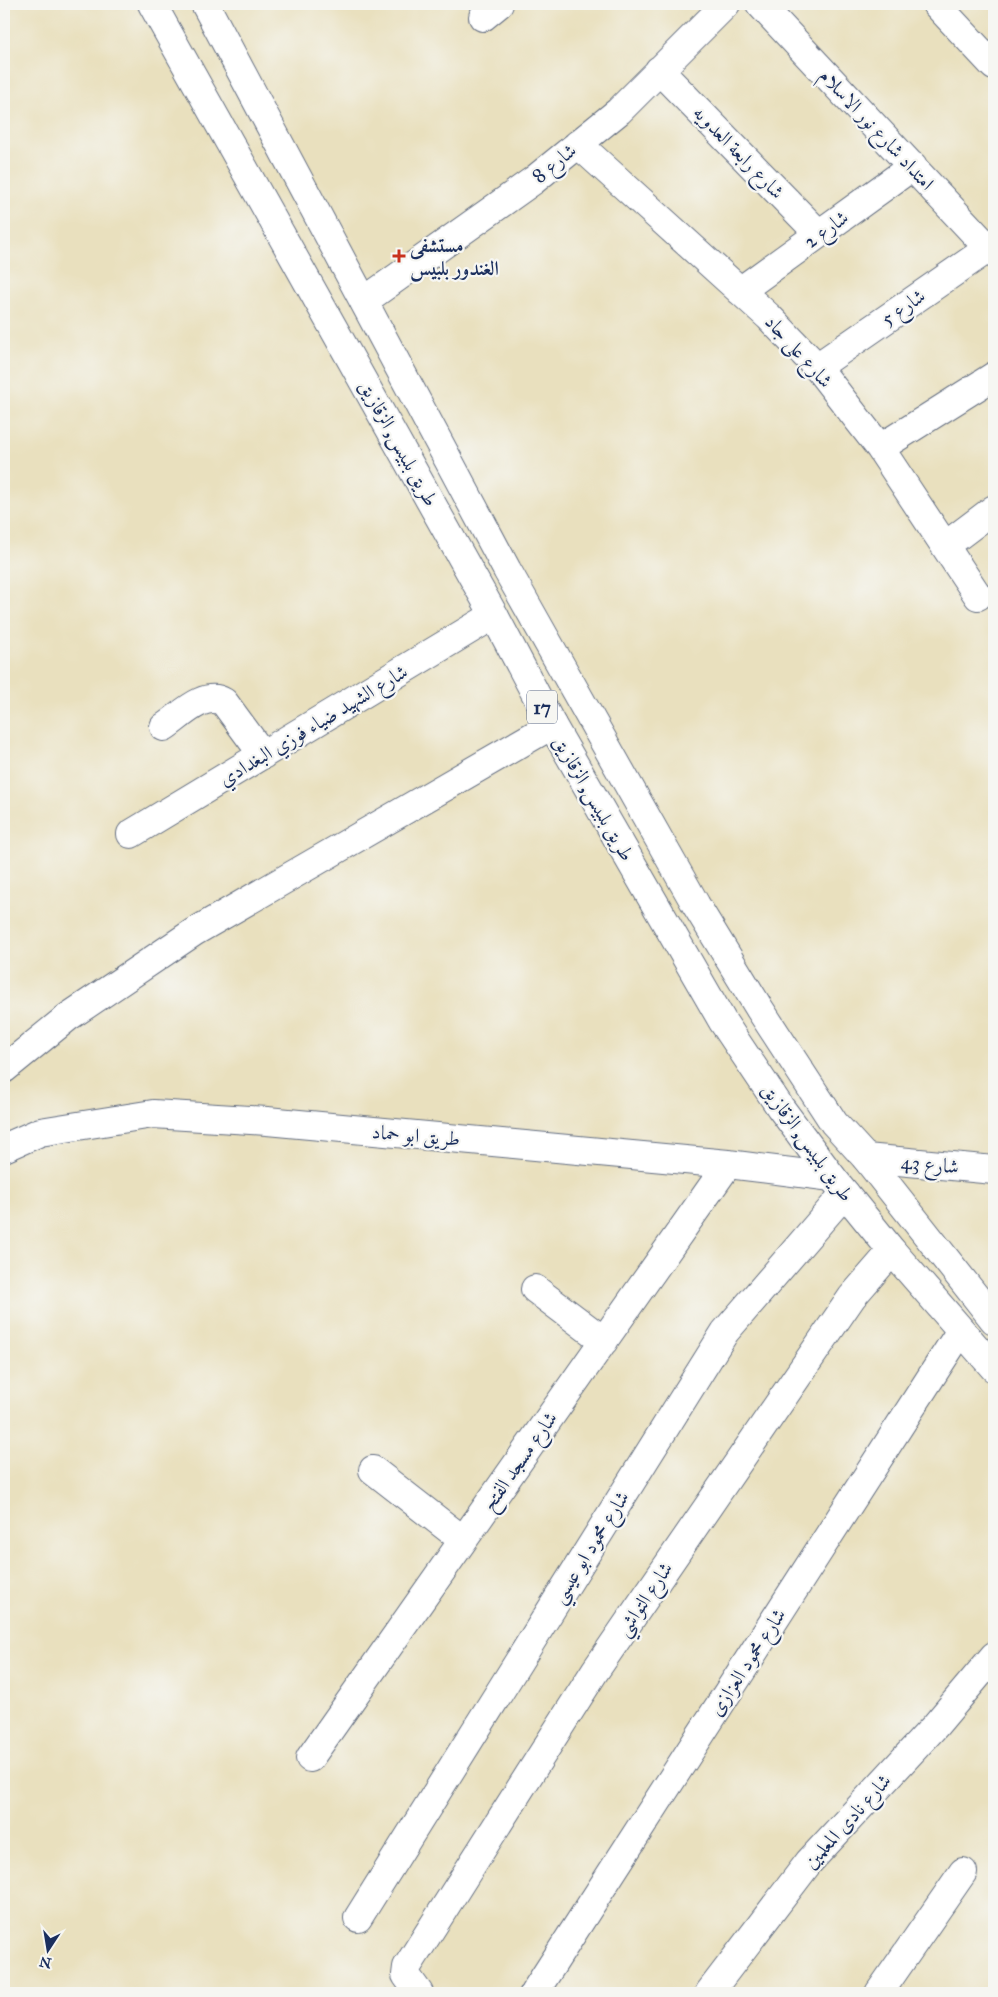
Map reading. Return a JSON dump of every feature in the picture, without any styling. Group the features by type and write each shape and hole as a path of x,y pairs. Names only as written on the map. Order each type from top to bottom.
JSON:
{"main road":[{"name":"طريق بلبيس, الزقازيق","path":"152,4 494,615 552,725 723,1022 780,1107 838,1185 960,1332 994,1368"},
{"name":"طريق بلبيس, الزقازيق","path":"205,4 507,570 696,905 759,1008 834,1123 866,1158 994,1320"},
{"name":"شارع 8","path":"364,301 534,180 619,111 726,4"},
{"name":"امتداد شارع نور الاسلام","path":"760,4 992,251"},
{"path":"936,4 994,66"},
{"name":"شارع رابعة العدويه","path":"659,70 819,234"},
{"name":"شارع على جاد","path":"578,144 769,317 817,366 880,448 978,596"},
{"name":"شارع 2","path":"740,291 913,166"},
{"name":"شارع 5","path":"817,366 992,251"},
{"path":"880,448 994,376"},
{"path":"945,546 994,508"},
{"name":"شارع الشهيد ضياء فوزي البغدادي","path":"131,834 494,615"},
{"path":"164,727 205,699 215,698 224,702 263,755"},
{"path":"4,1069 68,1017 194,932 552,725"},
{"name":"طريق ابو حماد","path":"4,1148 40,1132 153,1114 267,1121 728,1164 838,1185"},
{"name":"شارع 43","path":"866,1158 994,1170"},
{"name":"شارع مسجد الفتح","path":"310,1758 728,1164"},
{"name":"شارع محمود ابو عيسي","path":"358,1918 725,1332 838,1185"},
{"name":"شارع التواشي","path":"419,1993 406,1976 412,1958 601,1663 852,1297 892,1252"},
{"path":"535,1289 604,1341"},
{"name":"شارع محمود العزازى","path":"534,1993 960,1332"},
{"path":"373,1470 463,1540"},
{"name":"شارع نادى المعلمين","path":"709,1993 809,1862 935,1726 994,1656"},
{"path":"879,1993 963,1872"}],"place":[{"name":"مستشفى الغندور بلبيس","path":"399,256"}]}
